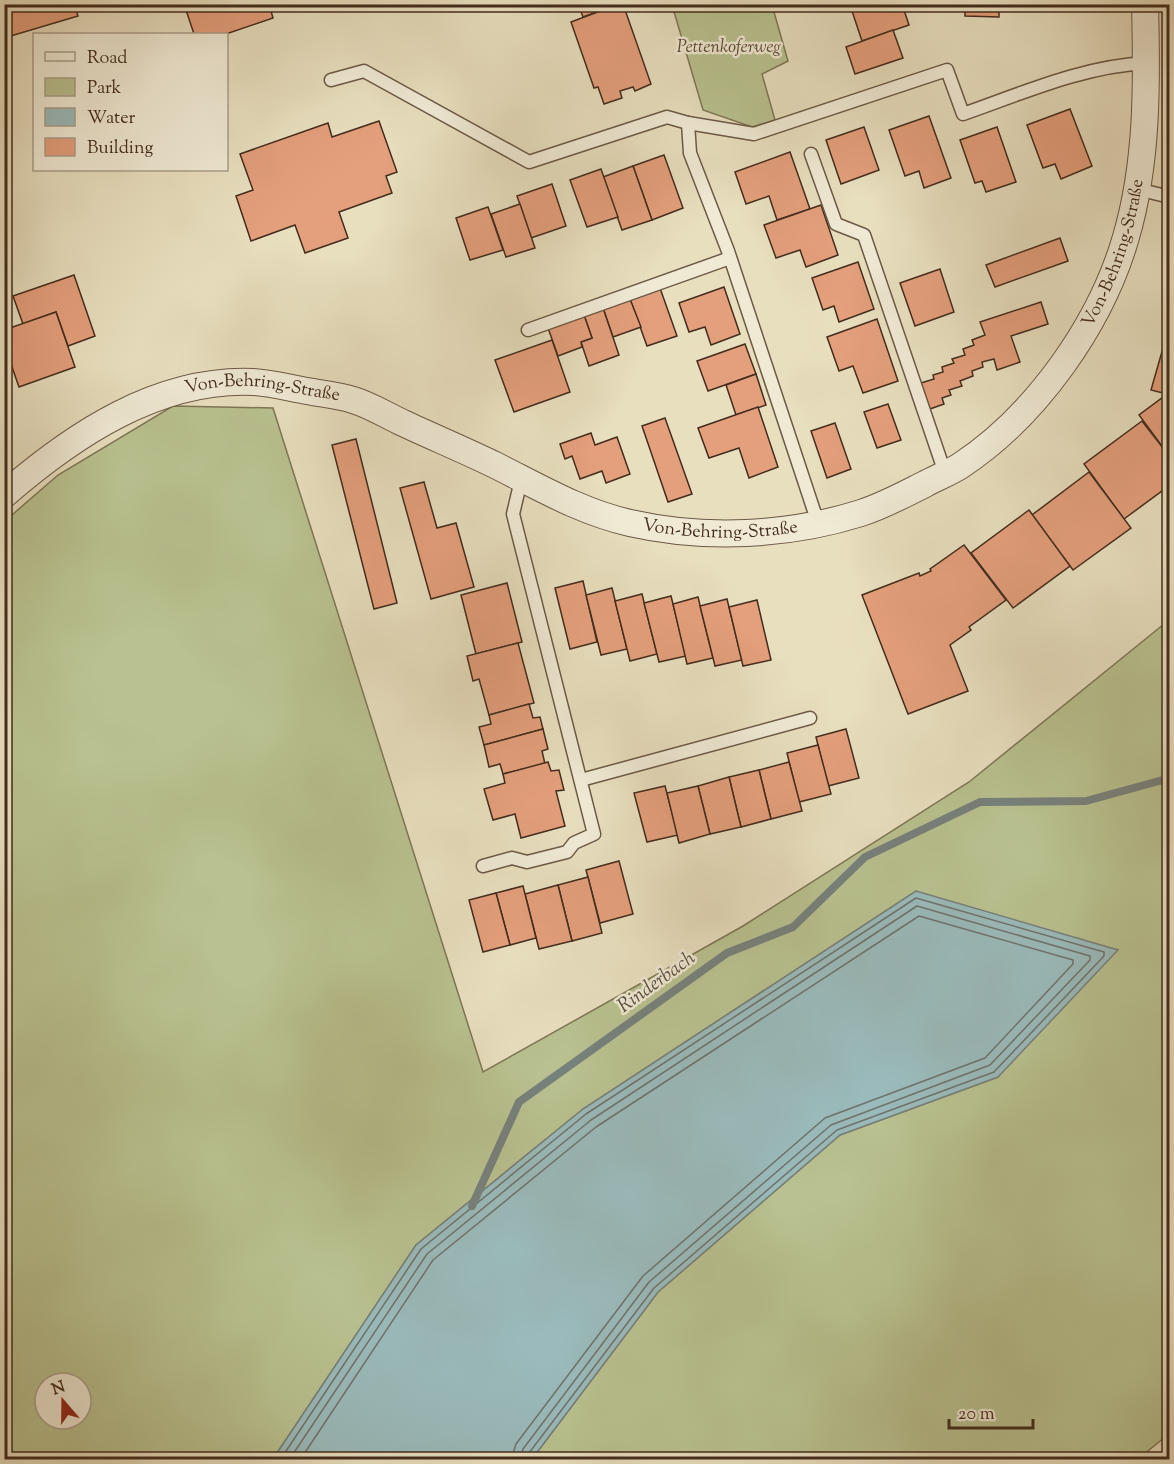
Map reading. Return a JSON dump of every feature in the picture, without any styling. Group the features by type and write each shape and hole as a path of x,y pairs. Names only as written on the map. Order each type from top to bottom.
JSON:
{"street":[{"name":"Von-Behring-Straße","path":"4,495 30,472 94,428 128,408 210,384 251,382 353,400 496,466 571,504 620,520 688,532 748,534 818,523 862,513 959,466 998,435 1036,399 1068,357 1089,323 1126,238 1137,189 1143,144 1147,63 1145,4"}],"lane":[{"path":"330,80 364,70 529,162 667,117 688,123 754,134 947,70 963,114 1074,74 1119,64 1147,63"},
{"path":"688,123 690,153 730,258 818,523"},
{"path":"811,154 836,224 864,235 945,473"},
{"path":"1137,189 1170,197"},
{"path":"528,330 730,258"},
{"path":"483,866 513,858 526,862 567,852 574,843 594,834 513,514 521,480"},
{"path":"581,780 810,718"}],"green space":[{"name":"Pettenkoferweg","path":"672,5 772,5 788,61 762,74 775,120 752,127 703,110"},
{"path":"173,406 273,408 483,1072 743,926 969,782 1169,620 1170,1433 1138,1459 532,1459 658,1292 840,1135 998,1077 916,891 583,1109 416,1245 273,1459 5,1459 5,521 58,475"}],"water":[{"path":"916,891 1118,950 998,1077 840,1135 658,1292 532,1459 273,1459 416,1245 583,1109"}],"building":[{"path":"19,4 74,4 78,16 4,38 4,9"},
{"path":"184,4 269,4 273,18 228,33 194,33"},
{"path":"578,4 619,4 583,17"},
{"path":"623,4 651,84 635,91 633,87 620,91 622,98 604,104 598,87 594,88 571,22"},
{"path":"852,4 872,4 854,11"},
{"path":"872,4 902,4 909,25 862,41 852,11"},
{"path":"965,4 999,4 999,17 965,16"},
{"path":"893,30 903,58 855,74 846,47"},
{"path":"1070,109 1092,166 1061,179 1055,164 1043,168 1027,125"},
{"path":"929,116 951,178 924,188 919,171 905,176 889,130"},
{"path":"379,121 397,172 386,176 392,193 339,212 348,238 305,253 295,225 251,241 236,196 253,190 240,154 328,123 332,137"},
{"path":"864,127 879,170 841,184 826,140"},
{"path":"997,127 1016,182 986,192 982,181 975,183 960,140"},
{"path":"790,152 810,209 777,220 769,196 746,204 735,172"},
{"path":"664,155 683,208 652,220 633,166"},
{"path":"633,166 652,220 622,230 603,177"},
{"path":"601,169 618,217 587,227 570,180"},
{"path":"552,184 566,226 531,238 517,196"},
{"path":"520,204 535,248 506,257 491,214"},
{"path":"821,205 838,255 806,267 800,250 776,258 764,225"},
{"path":"488,207 503,250 470,260 456,218"},
{"path":"1060,238 1068,261 995,287 986,265"},
{"path":"858,262 874,309 839,322 834,306 823,310 812,278"},
{"path":"940,269 954,312 915,326 900,283"},
{"path":"74,275 95,336 68,346 56,312 23,324 13,296"},
{"path":"724,287 740,334 711,345 705,327 689,332 679,303"},
{"path":"660,288 677,336 647,346 630,299"},
{"path":"630,299 641,327 613,337 603,308"},
{"path":"1041,302 1048,324 1011,336 1020,362 997,370 994,359 982,362 983,367 972,371 973,376 960,381 962,386 949,390 951,395 942,398 944,404 930,409 921,383 934,379 933,375 943,372 942,367 954,363 952,359 965,355 963,349 974,345 972,340 985,335 980,322"},
{"path":"603,308 619,355 589,366 581,342 592,338 584,315"},
{"path":"56,312 75,367 19,387 4,344 4,330"},
{"path":"584,315 592,338 581,342 582,347 558,356 548,328"},
{"path":"877,319 898,381 863,393 853,366 839,371 827,337"},
{"path":"1169,327 1170,457 1139,415 1167,394 1151,390"},
{"path":"552,340 570,392 514,412 495,360"},
{"path":"745,344 756,374 708,391 697,361"},
{"path":"756,374 766,405 736,415 726,385"},
{"path":"888,404 901,440 877,448 864,412"},
{"path":"758,407 778,467 749,478 739,448 709,458 698,428"},
{"path":"665,418 692,494 668,502 642,426"},
{"path":"1142,421 1170,457 1170,485 1124,519 1084,464"},
{"path":"835,423 851,469 827,478 811,431"},
{"path":"591,433 595,445 617,437 630,474 606,483 602,471 580,479 572,456 565,459 560,444"},
{"path":"356,439 397,603 374,609 332,445"},
{"path":"1089,472 1131,528 1073,570 1032,515"},
{"path":"424,482 437,528 456,523 474,587 431,599 400,488"},
{"path":"1029,510 1070,566 1013,608 971,553"},
{"path":"964,545 1006,600 969,627 971,630 950,645 968,691 908,714 862,595 919,573 920,576 931,571 930,569"},
{"path":"583,581 597,642 570,649 555,588"},
{"path":"507,583 522,642 476,654 461,595"},
{"path":"612,588 627,649 601,655 586,595"},
{"path":"642,594 657,654 630,661 615,601"},
{"path":"671,596 686,656 659,662 644,603"},
{"path":"698,597 713,658 687,664 673,604"},
{"path":"727,599 742,660 715,666 700,606"},
{"path":"757,600 771,660 743,666 729,607"},
{"path":"518,643 534,703 489,715 479,679 473,681 467,656"},
{"path":"529,704 533,718 540,717 543,729 484,745 479,727 491,724 489,715"},
{"path":"543,729 548,749 542,751 545,764 503,774 500,764 489,767 484,745"},
{"path":"846,729 859,778 828,786 816,737"},
{"path":"818,745 831,794 799,802 787,753"},
{"path":"548,762 551,771 559,770 564,790 556,791 565,826 521,838 515,814 493,820 484,789 505,783 503,774"},
{"path":"789,762 802,811 771,819 759,770"},
{"path":"759,770 771,819 741,827 729,777"},
{"path":"729,777 741,827 710,834 698,786"},
{"path":"665,786 678,835 647,842 634,793"},
{"path":"698,786 710,834 679,843 667,793"},
{"path":"619,861 633,914 600,923 586,870"},
{"path":"588,877 602,933 572,941 558,885"},
{"path":"558,885 572,941 539,949 525,894"},
{"path":"523,886 536,938 510,945 496,893"},
{"path":"496,893 510,945 483,952 469,900"}],"waterway":[{"name":"Rinderbach","path":"472,1206 519,1102 727,953 793,927 865,857 980,802 1086,801 1170,778"}]}
